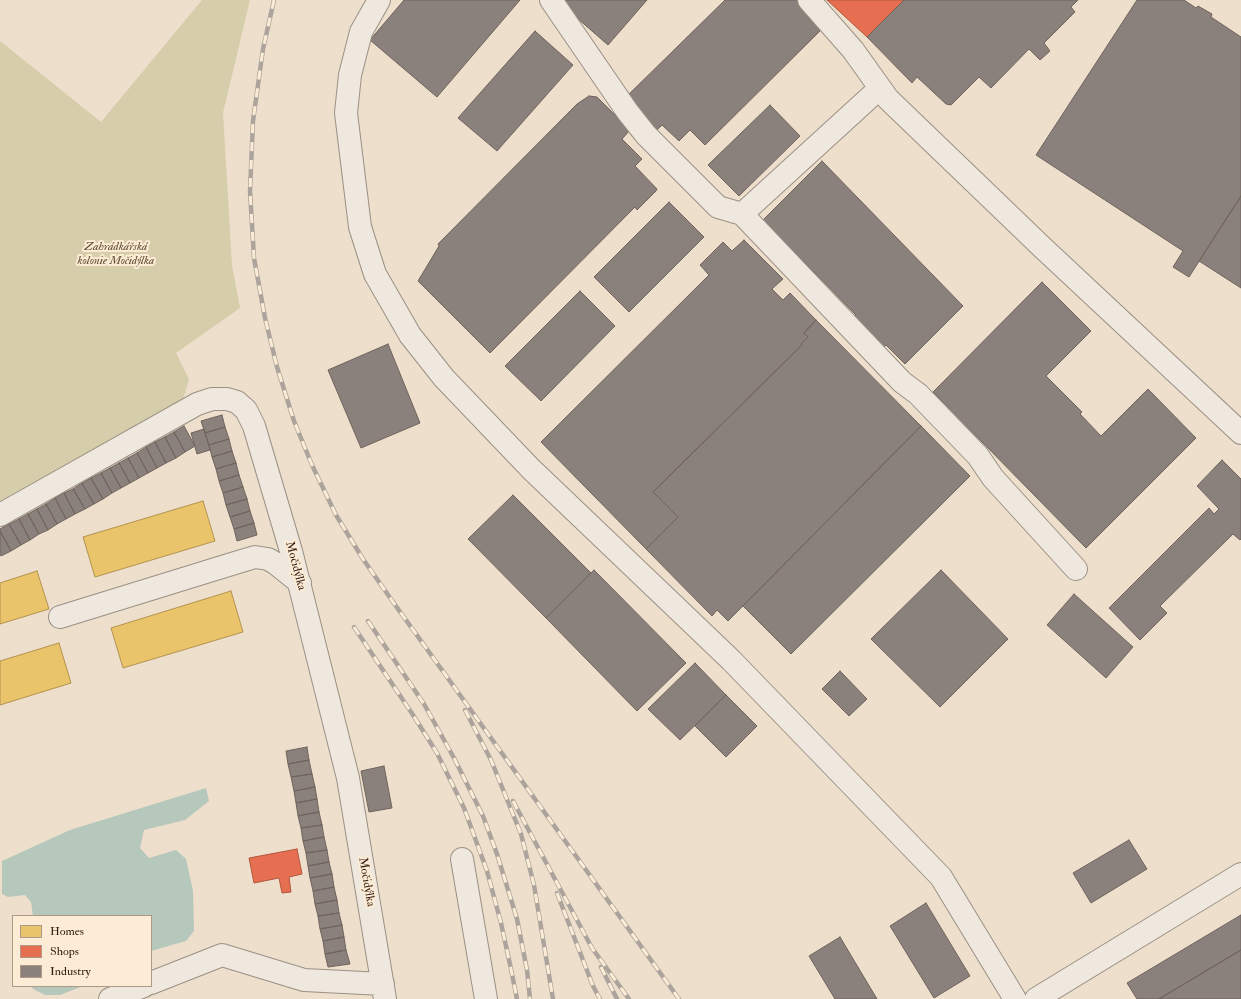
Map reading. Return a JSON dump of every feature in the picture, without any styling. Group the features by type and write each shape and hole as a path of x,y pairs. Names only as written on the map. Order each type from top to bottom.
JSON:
{"lane":[{"path":"379,0 361,32 350,75 346,114 360,227 375,274 410,335 444,378 531,469 731,660 941,877 1015,999"},
{"path":"551,0 627,111 646,135 718,207 742,214 902,382 918,394 978,456 993,478 1076,569"},
{"path":"809,0 853,50 888,99 1042,248 1241,433"},
{"path":"742,214 880,88"},
{"name":"Močidýlka","path":"0,515 197,404 212,399 227,399 237,402 246,410 254,426 300,583 348,778 384,992"},
{"path":"60,617 255,557 268,559 275,563 300,583"},
{"path":"462,859 486,999"},
{"path":"1036,999 1241,874"},
{"path":"152,983 222,955 304,980 384,992"},
{"path":"110,999 141,987"}],"green space":[{"name":"Zahrádkářská kolonie Močidýlka","path":"202,0 250,0 223,113 232,265 240,308 176,353 189,379 181,407 0,506 0,41 101,122"}],"shaded area":[{"path":"206,788 209,801 185,820 144,830 140,848 149,858 176,850 186,859 193,891 194,931 186,941 152,951 152,915 33,915 31,902 25,895 8,897 2,894 2,861 70,830"},
{"path":"32,987 80,987 60,995 45,995"}],"building: Homes":[{"path":"203,501 215,541 95,577 83,537"},
{"path":"37,571 49,609 0,624 0,583"},
{"path":"231,591 243,632 123,668 111,628"},
{"path":"59,643 71,683 0,705 0,661"}],"building: Shops":[{"path":"827,0 904,0 867,37"},
{"path":"297,849 302,874 289,877 291,892 282,893 279,878 254,883 249,858"}],"building: Industry":[{"path":"404,0 520,0 437,97 370,40"},
{"path":"564,0 647,0 608,45 561,4"},
{"path":"725,0 798,0 823,28 705,145 690,130 679,141 662,125 657,130 625,98"},
{"path":"904,0 1078,0 1071,7 1075,12 1044,43 1050,51 1040,60 1029,49 991,88 979,77 951,105 946,104 917,77 912,83 867,37"},
{"path":"1137,0 1184,0 1196,8 1198,6 1212,14 1211,17 1241,37 1241,196 1189,277 1173,267 1183,251 1036,155"},
{"path":"535,31 573,65 497,151 458,118"},
{"path":"589,96 597,97 630,130 622,139 642,159 635,166 657,189 637,210 635,207 490,353 418,281 439,246 438,244 577,104"},
{"path":"770,105 800,136 739,196 708,165"},
{"path":"822,161 963,306 905,364 886,345 881,350 851,319 856,315 763,220"},
{"path":"1241,196 1241,288 1199,261"},
{"path":"669,202 704,237 629,312 594,277"},
{"path":"744,240 783,279 772,289 783,300 790,293 816,320 804,333 808,337 801,344 802,345 653,492 678,517 646,549 541,442 709,275 700,265 723,242 732,251"},
{"path":"1042,282 1091,331 1046,376 1082,412 1080,414 1101,436 1148,389 1196,438 1086,548 933,392"},
{"path":"580,291 615,326 541,401 505,366"},
{"path":"816,320 921,426 728,621 717,610 712,616 646,549 678,517 653,492 802,345 801,344 808,337 804,333"},
{"path":"388,344 420,423 361,448 328,370"},
{"path":"222,415 225,427 205,433 201,421"},
{"path":"184,426 195,446 185,452 174,432"},
{"path":"921,426 970,476 791,654 743,606"},
{"path":"225,427 229,439 209,445 205,433"},
{"path":"204,429 210,450 197,454 191,433"},
{"path":"174,432 185,452 176,458 165,437"},
{"path":"165,437 176,458 166,463 155,442"},
{"path":"229,439 232,451 212,457 209,445"},
{"path":"155,442 166,463 157,468 146,447"},
{"path":"146,447 157,468 148,473 137,453"},
{"path":"232,451 236,463 216,469 212,457"},
{"path":"137,453 148,473 139,478 128,458"},
{"path":"128,458 139,478 130,483 119,463"},
{"path":"1222,460 1241,479 1241,539 1240,540 1233,534 1160,606 1167,613 1140,640 1109,608 1209,508 1214,514 1219,509 1197,486"},
{"path":"119,463 130,483 121,488 110,468"},
{"path":"236,463 239,475 219,481 216,469"},
{"path":"110,468 121,488 112,493 101,473"},
{"path":"101,473 112,493 103,499 91,478"},
{"path":"239,475 243,487 223,493 219,481"},
{"path":"91,478 103,499 94,504 82,483"},
{"path":"82,483 94,504 85,509 73,489"},
{"path":"243,487 247,499 226,505 223,493"},
{"path":"73,489 85,509 75,514 64,493"},
{"path":"64,493 75,514 66,519 55,498"},
{"path":"513,495 591,573 546,618 468,539"},
{"path":"55,498 66,519 57,524 46,504"},
{"path":"247,499 250,511 230,517 226,505"},
{"path":"46,504 57,524 48,530 37,509"},
{"path":"37,509 48,530 39,534 28,514"},
{"path":"250,511 254,523 234,529 230,517"},
{"path":"28,514 39,534 30,540 19,519"},
{"path":"19,519 30,540 21,545 9,524"},
{"path":"254,523 257,535 237,541 234,529"},
{"path":"9,524 21,545 11,551 0,531 0,529"},
{"path":"0,531 11,551 1,556 0,554"},
{"path":"594,570 686,663 637,711 546,618"},
{"path":"941,570 1008,639 940,707 871,639"},
{"path":"1074,594 1133,647 1106,678 1047,625"},
{"path":"695,663 726,695 680,740 648,709"},
{"path":"840,671 867,699 849,716 822,689"},
{"path":"726,695 757,726 726,757 695,726"},
{"path":"307,747 309,760 288,764 286,751"},
{"path":"309,760 312,774 291,777 288,764"},
{"path":"384,766 392,808 369,812 361,771"},
{"path":"312,774 315,787 294,791 291,777"},
{"path":"315,787 317,799 296,803 294,791"},
{"path":"317,799 319,812 298,816 296,803"},
{"path":"319,812 322,825 301,828 298,816"},
{"path":"322,825 324,837 303,841 301,828"},
{"path":"324,837 327,850 306,853 303,841"},
{"path":"1129,840 1147,869 1091,903 1073,873"},
{"path":"327,850 329,862 308,866 306,853"},
{"path":"329,862 332,874 310,878 308,866"},
{"path":"332,874 334,887 313,891 310,878"},
{"path":"334,887 337,900 315,904 313,891"},
{"path":"337,900 339,913 318,916 315,904"},
{"path":"926,903 970,976 934,998 890,926"},
{"path":"339,913 342,925 320,929 318,916"},
{"path":"1241,915 1241,950 1159,999 1137,999 1127,983"},
{"path":"342,925 344,937 323,941 320,929"},
{"path":"344,937 346,950 325,954 323,941"},
{"path":"840,937 877,999 835,999 809,956"},
{"path":"346,950 350,964 328,967 325,954"},
{"path":"1241,950 1241,999 1159,999"}],"railway":[{"path":"274,0 263,49 253,121 250,191 254,258 265,318 277,367 294,421 312,465 336,515 363,559 679,999"},
{"path":"368,621 424,704 454,758 483,816 497,854 517,919 527,970 530,999"},
{"path":"354,627 437,753 464,808 487,871 501,923 517,999"},
{"path":"465,710 491,760 521,834 534,885 553,999"},
{"path":"513,801 592,948 629,999"},
{"path":"557,893 593,986 600,999"},
{"path":"601,967 617,999"}]}
